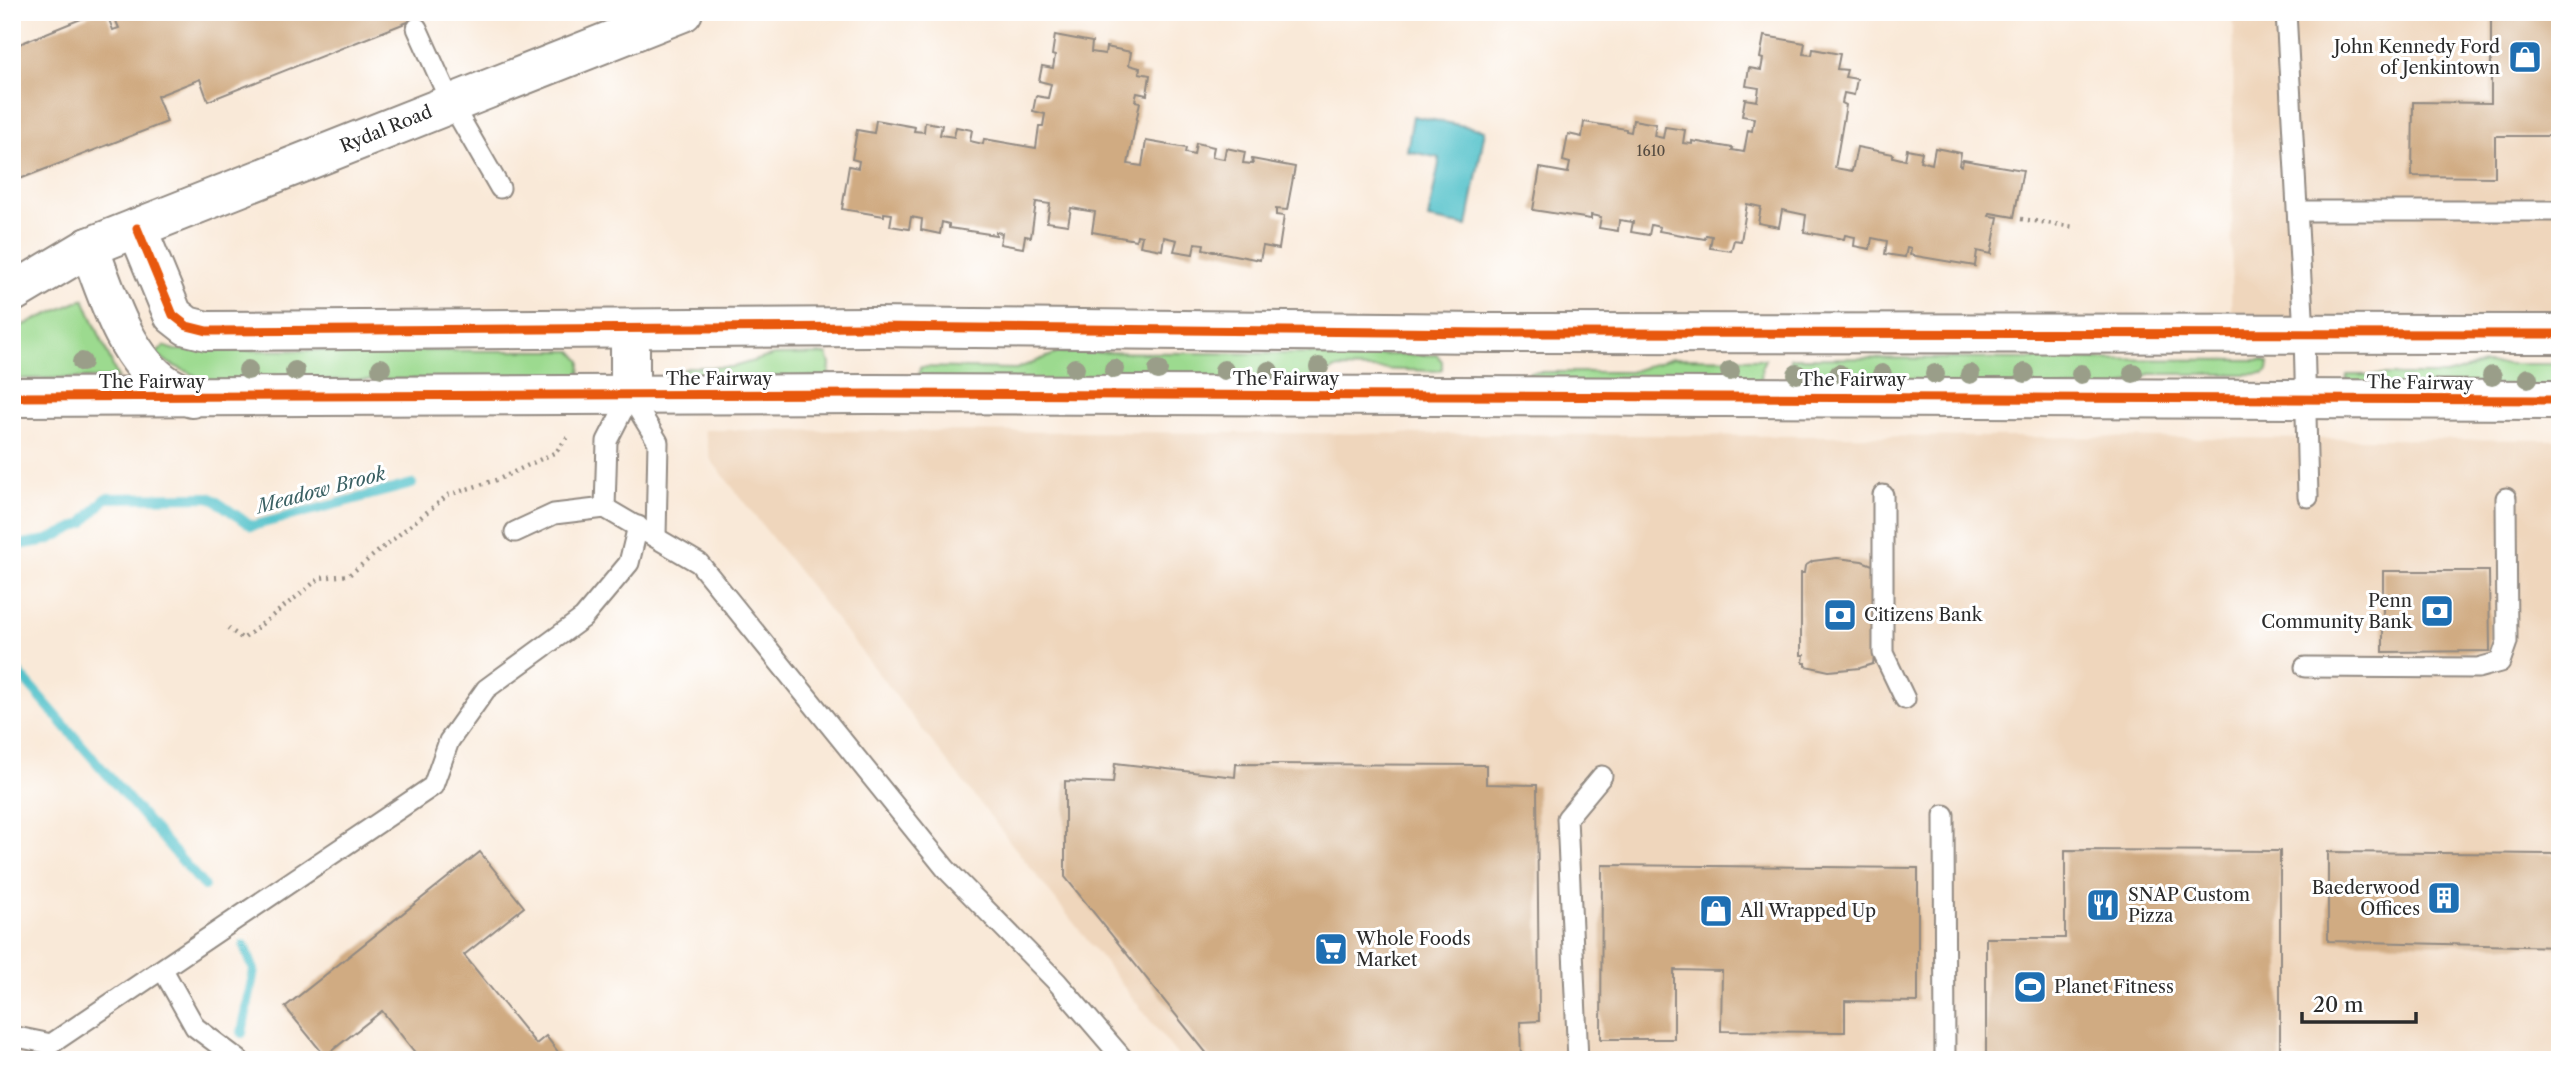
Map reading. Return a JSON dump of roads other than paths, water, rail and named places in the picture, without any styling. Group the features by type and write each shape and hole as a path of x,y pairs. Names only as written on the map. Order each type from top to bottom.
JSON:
{"main road":[{"name":"Rydal Road","path":"12,293 89,247 683,12"},
{"path":"137,228 173,314 187,326 207,331 870,327 1488,333 2560,334"},
{"name":"Rydal Road","path":"12,262 89,247"},
{"path":"89,247 121,328 146,365 166,385 192,398"},
{"path":"630,329 630,396"},
{"name":"The Fairway","path":"12,397 923,394 2560,400"}],"lane":[{"path":"2286,12 2304,333 2308,497"},
{"path":"417,28 451,103 500,188"},
{"path":"2298,211 2560,211"},
{"path":"605,508 607,441 630,396"},
{"path":"630,396 658,442 656,536"},
{"path":"1883,495 1884,653 1905,699"},
{"path":"2305,667 2478,668 2500,663 2508,642 2507,498"},
{"path":"515,532 554,514 605,508 699,563 946,869 1057,982 1124,1060"},
{"path":"12,1036 52,1052 163,971 433,786 449,741 486,689 583,618 629,563 638,526"},
{"path":"1578,1060 1567,818 1602,776"},
{"path":"1944,815 1945,1060"},
{"path":"163,971 195,1027 239,1060"}],"water":[{"path":"1413,116 1485,130 1467,226 1428,219 1440,158 1407,151"}],"waterway":[{"name":"Meadow Brook","path":"12,546 48,540 83,523 106,498 210,497 252,526 412,484"},
{"path":"12,665 204,886"},
{"path":"242,1033 254,970 244,945"}],"place":[{"name":"John Kennedy Ford of Jenkintown","path":"2525,57"},
{"name":"Penn Community Bank","path":"2437,611"},
{"name":"Citizens Bank","path":"1840,615"},
{"name":"Baederwood Offices","path":"2444,898"},
{"name":"SNAP Custom Pizza","path":"2103,905"},
{"name":"All Wrapped Up","path":"1716,911"},
{"name":"Whole Foods Market","path":"1331,949"},
{"name":"Planet Fitness","path":"2030,987"}]}
